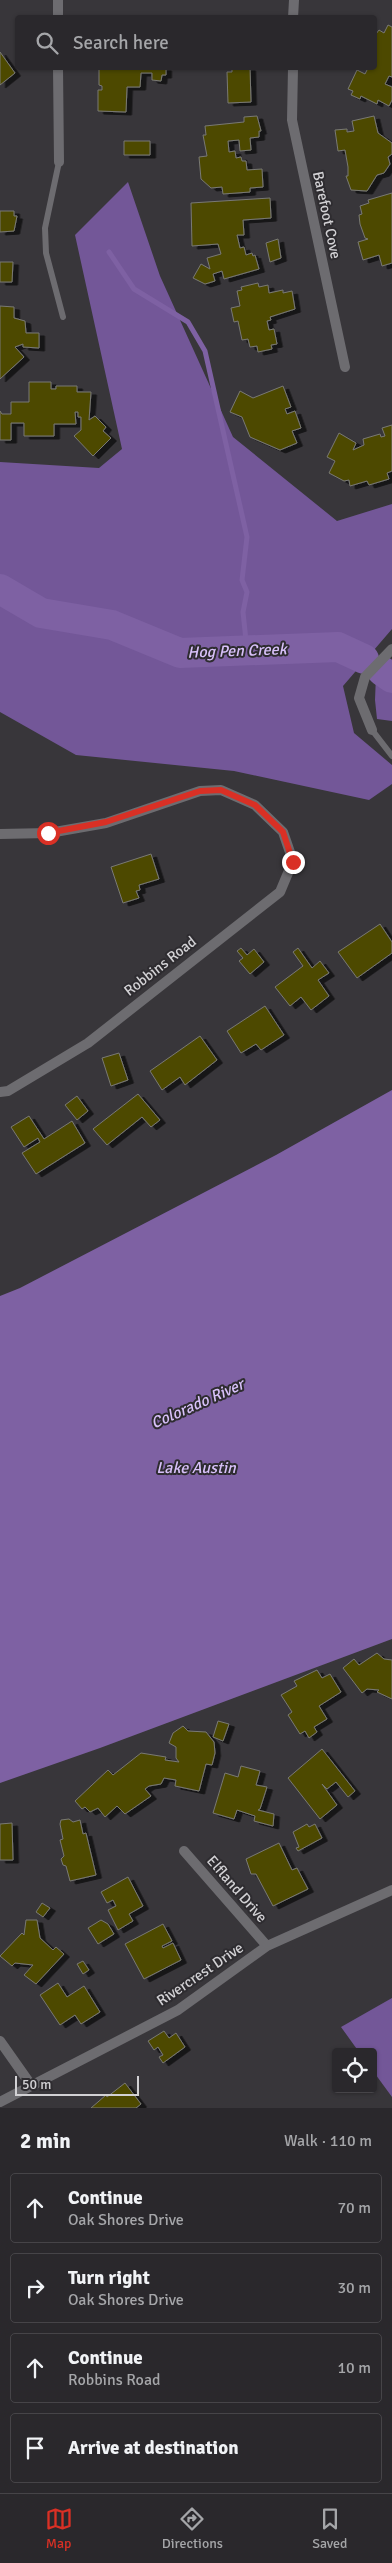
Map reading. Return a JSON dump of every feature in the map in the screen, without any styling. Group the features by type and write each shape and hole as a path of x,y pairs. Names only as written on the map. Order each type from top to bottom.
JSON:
{"street":[{"path":"58,0 58,15"},
{"path":"293,15 294,0"},
{"path":"58,70 59,162"},
{"name":"Barefoot Cove","path":"292,70 292,120 345,367"},
{"path":"372,730 359,698 365,677 392,649"},
{"name":"Robbins Road","path":"0,834 48,833 106,822 200,791 221,790 255,805 283,832 293,862 280,892 88,1043 8,1091 0,1092"},
{"name":"Elfland Drive","path":"184,1851 268,1946"},
{"name":"Rivercrest Drive","path":"0,2102 178,2010 268,1946 392,1890"},
{"path":"0,2041 31,2085"}],"lane":[{"path":"59,162 45,228 46,253 63,317"},
{"path":"372,730 392,756"}],"shaded area":[{"path":"128,182 160,276 233,437 337,521 392,504 392,629 343,686 354,733 392,765 392,784 369,800 234,771 76,755 0,712 0,462 99,468 122,449 75,235"},
{"path":"392,660 392,721 377,719 375,700 376,675"},
{"path":"392,1998 392,2097 377,2076 377,2048 356,2048 341,2027"}],"water":[{"name":"Lake Austin","path":"392,1090 392,1639 100,1748 0,1783 0,1296 20,1288 276,1155"}],"building":[{"path":"388,25 392,27 392,77 389,76 385,84 392,87 392,100 389,106 378,100 377,104 361,96 360,99 351,95 353,91 348,89 357,70 365,74 367,70 377,70 377,33 379,30 384,33"},
{"path":"0,52 15,73 0,85"},
{"path":"99,70 166,70 166,75 162,75 161,81 152,80 152,73 141,73 140,87 127,87 126,112 98,111 98,90 102,90 102,86 99,85"},
{"path":"232,70 250,70 251,102 228,103 227,72 232,72"},
{"path":"257,116 261,131 259,131 259,137 250,138 251,150 240,151 239,140 228,141 229,152 235,151 236,158 241,157 242,161 246,161 247,170 262,169 263,187 250,188 250,192 223,194 222,187 211,188 201,179 199,157 207,156 203,135 206,135 205,126 244,122 244,117"},
{"path":"374,116 378,133 392,143 392,154 388,157 390,164 384,173 377,175 367,191 351,190 346,176 348,176 348,167 345,150 338,151 335,130 347,129 347,132 354,131 352,121"},
{"path":"124,141 150,141 150,155 124,155"},
{"path":"392,193 392,263 382,266 379,255 363,260 358,242 368,239 365,238 360,224 359,215 362,214 360,206 369,203 368,200"},
{"path":"270,198 271,218 243,220 244,235 237,235 240,248 244,247 246,255 252,253 253,256 255,255 259,269 224,279 222,271 213,274 215,281 205,284 193,278 201,264 210,269 207,258 221,254 218,244 192,246 191,203"},
{"path":"0,211 14,211 14,216 17,216 14,231 0,232"},
{"path":"278,239 281,258 270,262 266,243"},
{"path":"0,262 13,262 12,282 0,282"},
{"path":"258,283 259,287 268,285 269,293 283,290 283,293 292,291 295,309 270,317 271,320 267,321 269,330 274,329 277,344 271,345 272,349 258,352 257,346 250,347 248,339 242,340 238,321 234,322 231,308 240,306 237,291 242,290 241,287"},
{"path":"0,306 14,307 14,318 25,321 26,333 39,333 39,348 23,347 23,344 15,347 24,357 0,379"},
{"path":"29,382 51,382 51,389 56,389 56,386 77,386 77,392 91,392 89,420 95,416 106,427 103,431 111,438 93,456 74,436 81,430 81,417 78,417 78,412 75,412 76,424 54,424 54,436 24,436 24,423 11,423 11,440 0,440 0,411 2,414 11,414 11,402 29,402"},
{"path":"283,386 291,407 285,409 287,414 295,411 301,428 292,431 297,443 280,450 250,437 242,417 230,412 240,391 253,398"},
{"path":"392,425 392,471 387,473 389,479 369,485 367,481 350,486 349,480 344,481 329,473 335,461 327,457 339,433 356,443 353,450 364,445 363,439 380,434 381,437 385,436 382,428"},
{"path":"151,854 159,879 139,885 140,890 136,891 139,898 123,903 111,867"},
{"path":"380,924 392,942 392,953 357,978 338,952"},
{"path":"241,948 247,955 254,949 264,962 250,974 239,961 243,958 237,951"},
{"path":"298,948 312,968 320,961 329,973 318,980 329,996 311,1010 301,997 290,1006 275,987 303,966 293,952"},
{"path":"265,1006 284,1035 261,1050 256,1044 241,1053 227,1031"},
{"path":"200,1036 217,1060 185,1085 180,1077 162,1090 150,1071"},
{"path":"119,1053 128,1080 111,1086 102,1058"},
{"path":"138,1094 160,1120 151,1127 142,1117 107,1145 93,1129"},
{"path":"77,1096 88,1111 77,1120 65,1105"},
{"path":"29,1116 44,1139 72,1121 85,1143 36,1174 22,1153 40,1142 38,1138 24,1147 11,1127"},
{"path":"377,1653 384,1659 392,1660 392,1699 377,1692 379,1690 367,1689 362,1693 343,1668 354,1659 359,1665"},
{"path":"317,1670 322,1678 330,1674 341,1692 319,1706 327,1719 314,1727 317,1732 309,1738 305,1731 300,1734 288,1715 292,1712 281,1695 297,1686 294,1681"},
{"path":"218,1721 229,1724 223,1741 213,1737"},
{"path":"183,1726 188,1731 206,1732 214,1742 215,1753 212,1765 206,1764 199,1791 175,1786 176,1780 164,1778 161,1784 149,1786 145,1789 151,1796 125,1814 117,1806 105,1817 98,1808 90,1812 85,1807 82,1809 75,1801 108,1770 113,1775 141,1753 166,1757 165,1760 179,1762 176,1758 176,1747 169,1743 173,1733"},
{"path":"322,1749 355,1791 348,1797 336,1782 327,1789 322,1784 337,1805 320,1819 288,1778"},
{"path":"241,1766 260,1771 256,1785 267,1787 258,1810 274,1814 273,1826 254,1821 255,1816 237,1810 234,1819 213,1813 225,1773 238,1777"},
{"path":"69,1819 73,1822 80,1820 83,1834 86,1833 96,1875 70,1881 66,1866 63,1865 61,1859 64,1856 60,1840 63,1839 61,1820"},
{"path":"12,1823 13,1860 0,1860 0,1824"},
{"path":"307,1824 309,1827 315,1824 322,1838 298,1851 296,1848 299,1847 293,1832"},
{"path":"279,1843 292,1870 297,1868 308,1889 273,1906 256,1874 251,1874 246,1859"},
{"path":"128,1877 143,1906 129,1914 133,1921 118,1930 108,1910 116,1906 113,1900 107,1903 101,1892"},
{"path":"42,1903 50,1908 43,1917 36,1912"},
{"path":"26,1920 37,1920 40,1938 53,1950 56,1947 64,1954 36,1984 24,1975 33,1965 15,1963 12,1966 0,1956 22,1933 24,1935"},
{"path":"101,1920 108,1924 114,1934 98,1944 88,1928"},
{"path":"163,1924 172,1941 162,1946 163,1948 173,1943 181,1960 144,1979 125,1944"},
{"path":"83,1961 89,1970 83,1974 77,1964"},
{"path":"58,1983 67,1997 84,1986 100,2012 81,2024 75,2015 60,2025 40,1995"},
{"path":"164,2031 169,2038 176,2033 185,2047 163,2063 159,2057 163,2055 158,2047 154,2050 148,2041"},
{"path":"125,2083 141,2104 136,2108 91,2108 106,2095 107,2097"}],"waterway":[{"path":"109,252 134,289 188,322 205,351 247,537 242,580 247,592 243,612 247,650"},
{"name":"Hog Pen Creek","path":"0,589 41,613 112,625 180,653 338,647 364,659"},
{"name":"Hog Pen Creek","path":"382,671 392,678"}],"route":[{"path":"48,833 106,822 200,791 221,790 255,805 283,832 293,862"}],"water label":[{"name":"Colorado River","path":"197,1403"}]}
